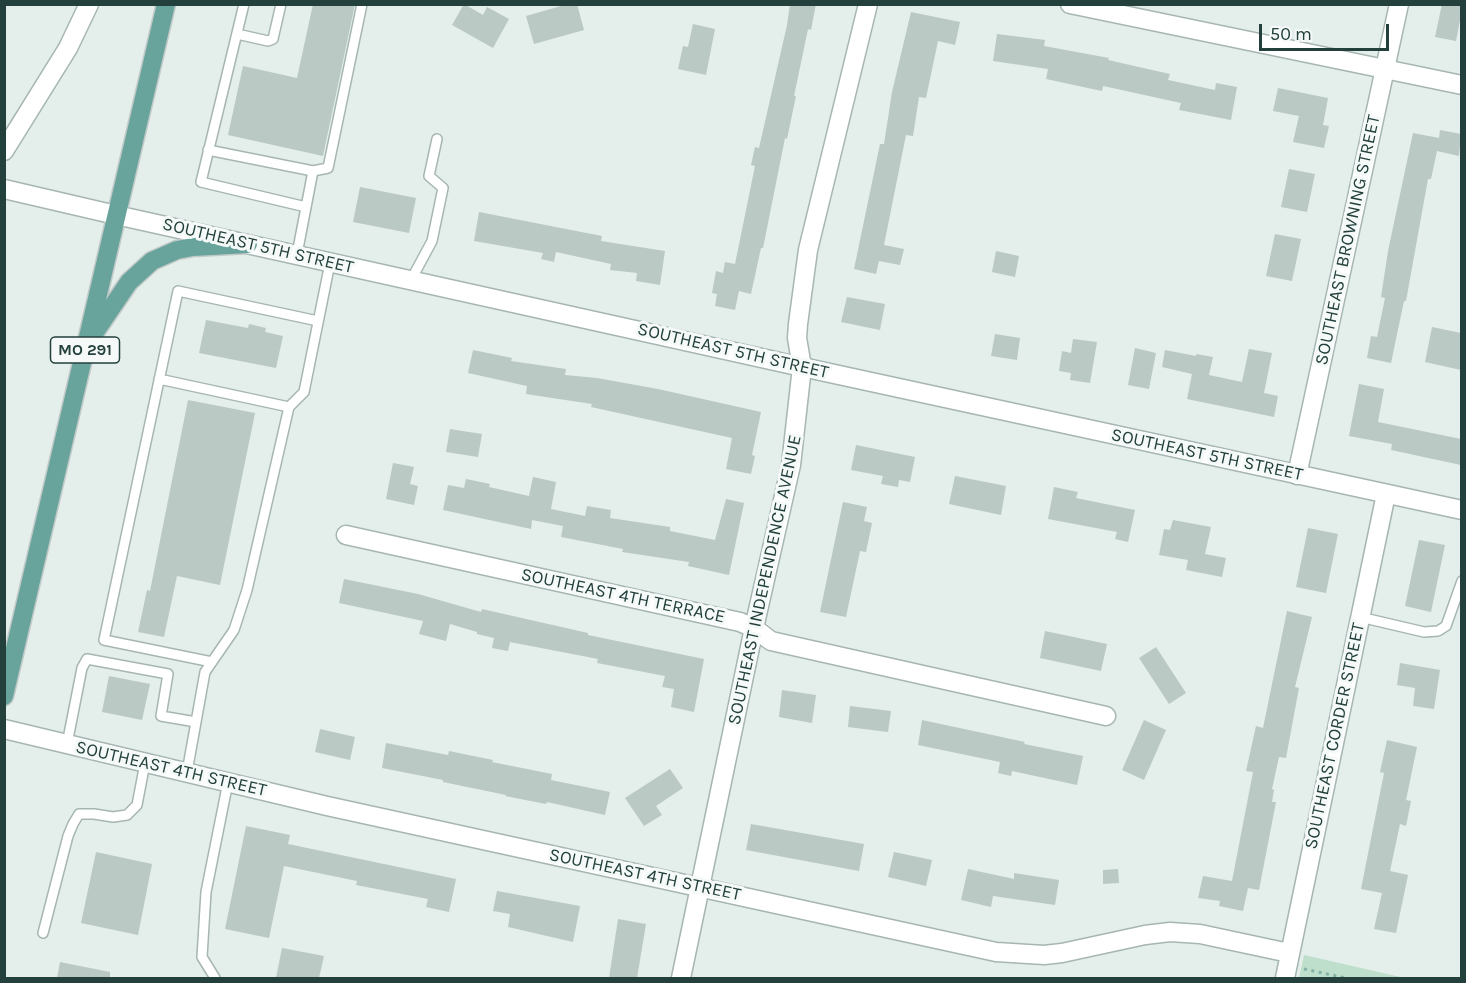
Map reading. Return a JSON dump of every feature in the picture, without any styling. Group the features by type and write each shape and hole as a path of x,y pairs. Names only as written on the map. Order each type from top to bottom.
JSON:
{"main road":[{"name":"MO 291","path":"4,696 166,4"},
{"path":"86,344 129,282 152,261 177,250 193,247 248,244"}],"street":[{"path":"4,151 68,48 90,4"},
{"name":"SOUTHEAST INDEPENDENCE AVENUE","path":"681,978 702,887 754,628 791,465 802,367 797,338 808,250 868,4"},
{"path":"1070,4 1461,85"},
{"name":"SOUTHEAST BROWNING STREET","path":"1298,475 1399,4"},
{"name":"SOUTHEAST 5TH STREET","path":"4,189 802,367 1461,510"},
{"name":"SOUTHEAST CORDER STREET","path":"1287,966 1386,494"},
{"name":"SOUTHEAST 4TH TERRACE","path":"346,535 740,622 754,628 771,641 1106,716"},
{"name":"SOUTHEAST 4TH STREET","path":"4,729 327,806 996,952 1044,955 1062,953 1145,934 1170,932 1200,934 1287,966"}],"lane":[{"path":"244,4 201,182 306,207"},
{"path":"237,34 268,41 273,39 281,4"},
{"path":"208,150 314,171 328,168 362,4"},
{"path":"411,280 432,241 443,188 429,176 437,139"},
{"path":"297,254 314,171"},
{"path":"186,772 205,672 234,630 247,590 289,407 304,392 330,262"},
{"path":"212,662 104,639 178,291 318,321"},
{"path":"159,379 289,407"},
{"path":"1360,617 1424,632 1438,631 1446,626 1461,581"},
{"path":"67,744 82,668 87,659 168,674 161,716 196,722"},
{"path":"44,933 73,824 79,814 113,817 127,815 137,805 145,763"},
{"path":"215,978 202,957 206,892 228,782"}],"path":[{"path":"1287,966 1346,978"}],"green space":[{"path":"1304,955 1405,978 1299,978"}],"building":[{"path":"313,4 355,4 323,156 228,135 243,66 297,78"},
{"path":"464,4 483,15 487,7 509,19 493,48 452,25"},
{"path":"568,4 577,4 584,30 534,44 526,16"},
{"path":"790,4 816,4 811,30 808,29 763,248 761,248 751,294 739,291 735,310 715,306 717,294 712,293 716,271 723,273 725,262 735,264 755,166 751,165 755,147 759,148"},
{"path":"1442,4 1461,4 1456,41 1435,37"},
{"path":"911,12 960,22 955,45 938,41 926,98 919,97 913,136 906,135 884,245 904,249 900,265 879,261 876,274 854,269 880,144 884,144 892,92"},
{"path":"693,24 715,29 706,75 678,69 683,46 688,47"},
{"path":"997,34 1045,40 1044,46 1109,58 1108,60 1170,74 1168,80 1215,90 1216,83 1237,87 1231,120 1179,110 1181,103 1103,86 1102,91 1046,79 1048,69 993,61"},
{"path":"1278,88 1328,98 1323,125 1329,126 1324,148 1293,142 1299,116 1273,111"},
{"path":"1440,130 1461,134 1459,156 1437,151 1431,179 1428,179 1406,301 1404,301 1391,363 1367,358 1371,336 1377,337 1385,298 1381,297 1388,251 1413,133 1439,138"},
{"path":"1289,169 1315,174 1307,212 1281,207"},
{"path":"360,187 416,198 409,233 353,222"},
{"path":"479,212 602,236 601,241 665,251 660,285 636,281 637,273 610,270 611,264 556,252 554,262 541,259 543,253 474,241"},
{"path":"1275,234 1301,239 1292,281 1266,276"},
{"path":"996,251 1019,256 1015,277 992,272"},
{"path":"847,297 885,304 880,330 841,322"},
{"path":"206,320 248,328 249,324 266,328 265,332 283,336 276,368 199,353"},
{"path":"1432,327 1461,333 1461,370 1425,362"},
{"path":"995,334 1020,338 1017,360 991,356"},
{"path":"1073,339 1097,342 1090,383 1070,380 1071,373 1059,371 1062,351 1071,353"},
{"path":"1135,348 1156,353 1149,389 1128,385"},
{"path":"1249,349 1272,353 1264,393 1278,396 1274,417 1187,399 1192,374 1162,367 1165,350 1213,357 1209,375 1242,382"},
{"path":"473,350 512,358 511,361 566,369 565,375 658,389 761,412 752,455 755,456 751,474 726,469 732,438 591,407 592,404 526,394 527,386 468,373"},
{"path":"1359,384 1384,389 1378,422 1461,439 1461,465 1391,450 1392,444 1349,436"},
{"path":"188,400 255,413 220,585 177,576 164,637 138,632 147,590 150,591"},
{"path":"450,429 482,434 478,457 446,452"},
{"path":"856,445 915,457 910,482 899,480 898,487 881,484 883,476 851,470"},
{"path":"393,463 414,467 410,484 418,486 414,505 386,499"},
{"path":"955,476 1006,486 1001,515 949,504"},
{"path":"533,477 556,482 551,509 585,516 587,506 611,510 610,518 670,527 670,531 715,540 726,499 744,503 729,575 688,566 689,562 622,552 623,549 561,537 563,526 532,520 531,529 443,510 448,485 464,488 466,479 529,496"},
{"path":"1054,487 1078,492 1076,498 1135,510 1128,542 1115,539 1117,532 1048,519"},
{"path":"843,502 867,507 864,521 872,523 866,552 860,551 846,617 820,612"},
{"path":"1173,520 1211,527 1205,554 1226,558 1222,577 1186,570 1188,560 1159,555 1164,529 1170,530"},
{"path":"1308,528 1338,534 1326,593 1296,587"},
{"path":"1419,540 1445,545 1431,612 1405,606"},
{"path":"344,579 418,594 481,612 482,609 588,633 588,635 704,659 694,712 671,707 674,689 662,687 665,676 597,663 598,659 510,642 508,651 492,648 494,638 450,624 446,641 419,634 423,621 339,603"},
{"path":"1287,611 1312,617 1295,687 1299,688 1286,758 1279,757 1272,789 1274,790 1272,802 1276,802 1259,890 1248,888 1243,911 1219,906 1220,901 1198,898 1203,876 1232,881 1253,772 1246,771 1256,726 1263,728"},
{"path":"1045,631 1107,644 1101,671 1040,658"},
{"path":"1156,647 1186,693 1169,704 1139,658"},
{"path":"1400,663 1440,670 1434,709 1413,706 1415,688 1397,685"},
{"path":"109,676 150,684 142,720 102,712"},
{"path":"782,690 816,695 812,723 779,717"},
{"path":"850,706 891,711 888,732 848,727"},
{"path":"922,720 1083,756 1077,785 1012,771 1011,776 998,773 1000,762 918,745"},
{"path":"1144,720 1166,730 1144,780 1122,770"},
{"path":"320,729 355,737 350,760 315,752"},
{"path":"1387,740 1417,747 1406,800 1411,801 1406,826 1400,824 1390,871 1408,875 1396,933 1374,929 1382,893 1361,889 1384,773 1380,772"},
{"path":"386,743 448,755 449,751 493,760 492,762 552,774 551,780 610,792 605,815 547,802 546,804 505,796 443,782 443,780 382,768"},
{"path":"670,769 683,788 656,806 662,815 644,826 625,798"},
{"path":"751,824 864,844 859,871 746,850"},
{"path":"246,826 290,835 288,844 456,879 449,912 426,907 428,899 356,885 357,881 284,866 269,938 225,929"},
{"path":"96,852 152,864 138,935 81,923"},
{"path":"894,852 932,860 926,886 888,877"},
{"path":"968,869 1014,879 1014,873 1059,880 1055,905 993,896 991,907 961,900"},
{"path":"1118,869 1119,883 1103,884 1103,870"},
{"path":"497,891 580,906 573,942 508,927 510,914 493,911"},
{"path":"618,919 646,924 637,978 609,978"},
{"path":"282,948 324,956 319,978 276,978"},
{"path":"60,962 110,972 110,978 57,978"}]}
